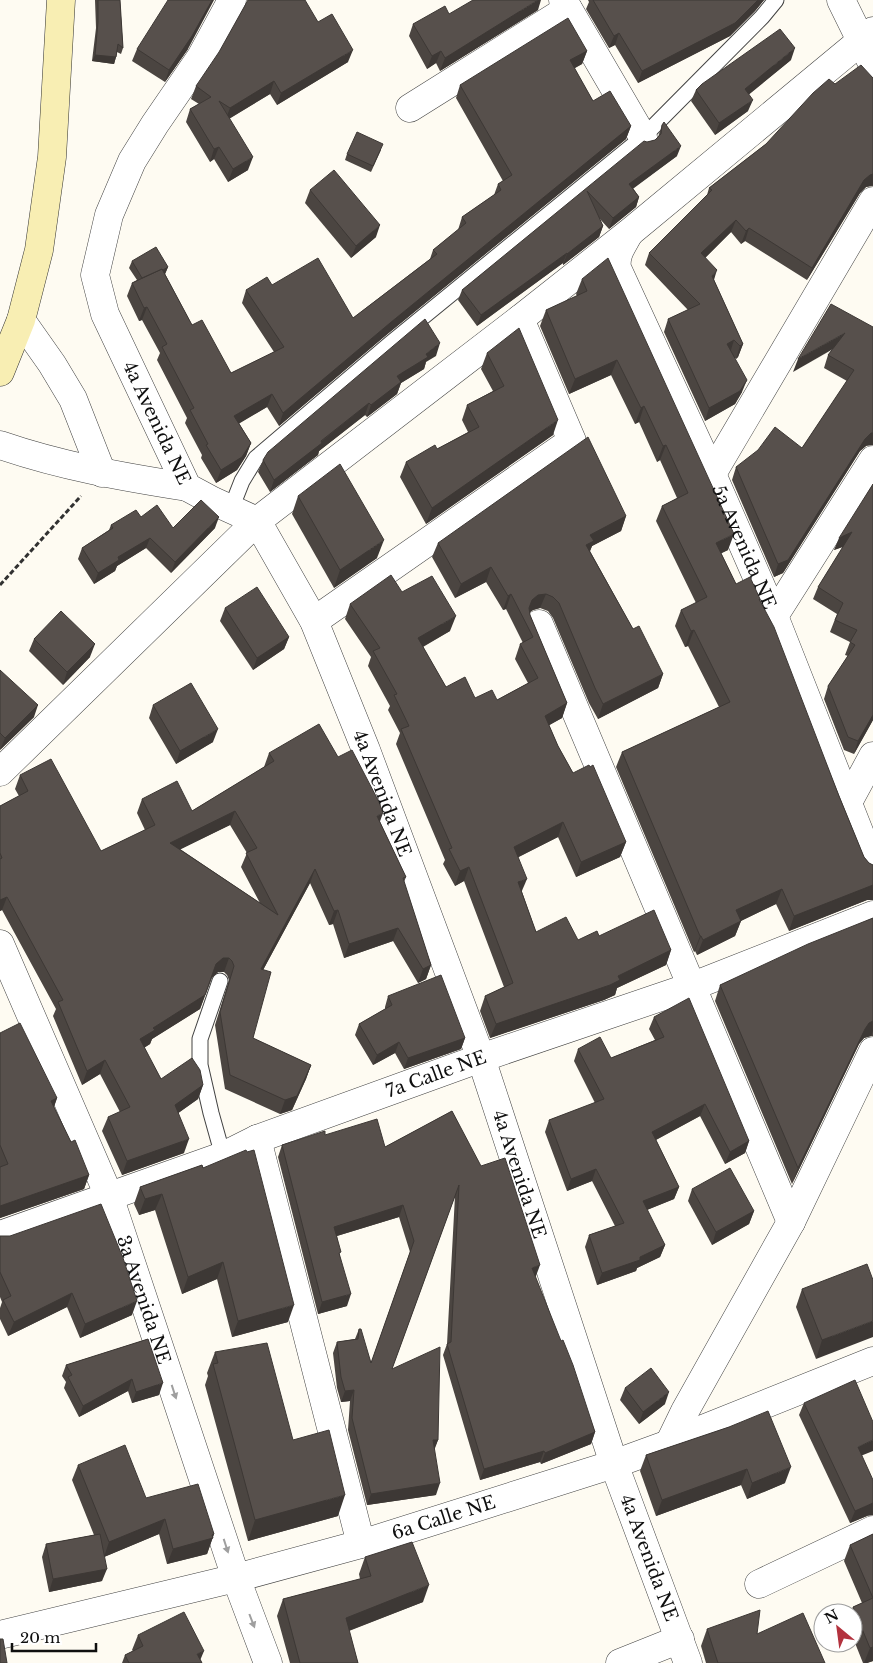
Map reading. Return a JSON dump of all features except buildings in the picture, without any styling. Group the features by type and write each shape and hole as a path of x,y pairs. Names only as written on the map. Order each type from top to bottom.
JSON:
{"street":[{"path":"0,372 21,320 39,250 52,157 61,0"},
{"name":"4a Avenida NE","path":"232,0 201,57 132,161 109,215 95,275 105,314 187,488 257,521 314,621 366,750 482,1058 614,1464 684,1651"},
{"path":"840,0 866,36 873,65"},
{"path":"410,108 566,4 643,137"},
{"path":"0,772 257,521 629,233 866,36"},
{"path":"712,474 873,201"},
{"name":"5a Avenida NE","path":"629,233 618,253 616,260 617,268 712,474 774,616 873,867"},
{"path":"314,621 572,441 520,319"},
{"path":"21,320 52,364 73,399 102,473"},
{"path":"0,445 34,457 102,473 187,488"},
{"path":"774,616 873,460"},
{"path":"540,624 791,1222"},
{"path":"847,804 873,756"},
{"name":"7a Calle NE","path":"0,1235 223,1156 257,1139 482,1058 692,986 873,915"},
{"name":"3a Avenida NE","path":"0,944 109,1196 236,1578 268,1663"},
{"path":"668,1444 791,1222 873,1051"},
{"path":"257,1139 361,1544"},
{"name":"6a Calle NE","path":"0,1634 236,1578 361,1544 614,1464 873,1361"},
{"path":"759,1584 873,1530"},
{"path":"620,1663 684,1651"}],"lane":[{"path":"231,509 242,482 256,458 391,343 643,137 762,17 776,0"},
{"path":"220,981 200,1039 200,1048 202,1075 223,1156"}],"path":[{"path":"0,585 102,473"}]}
